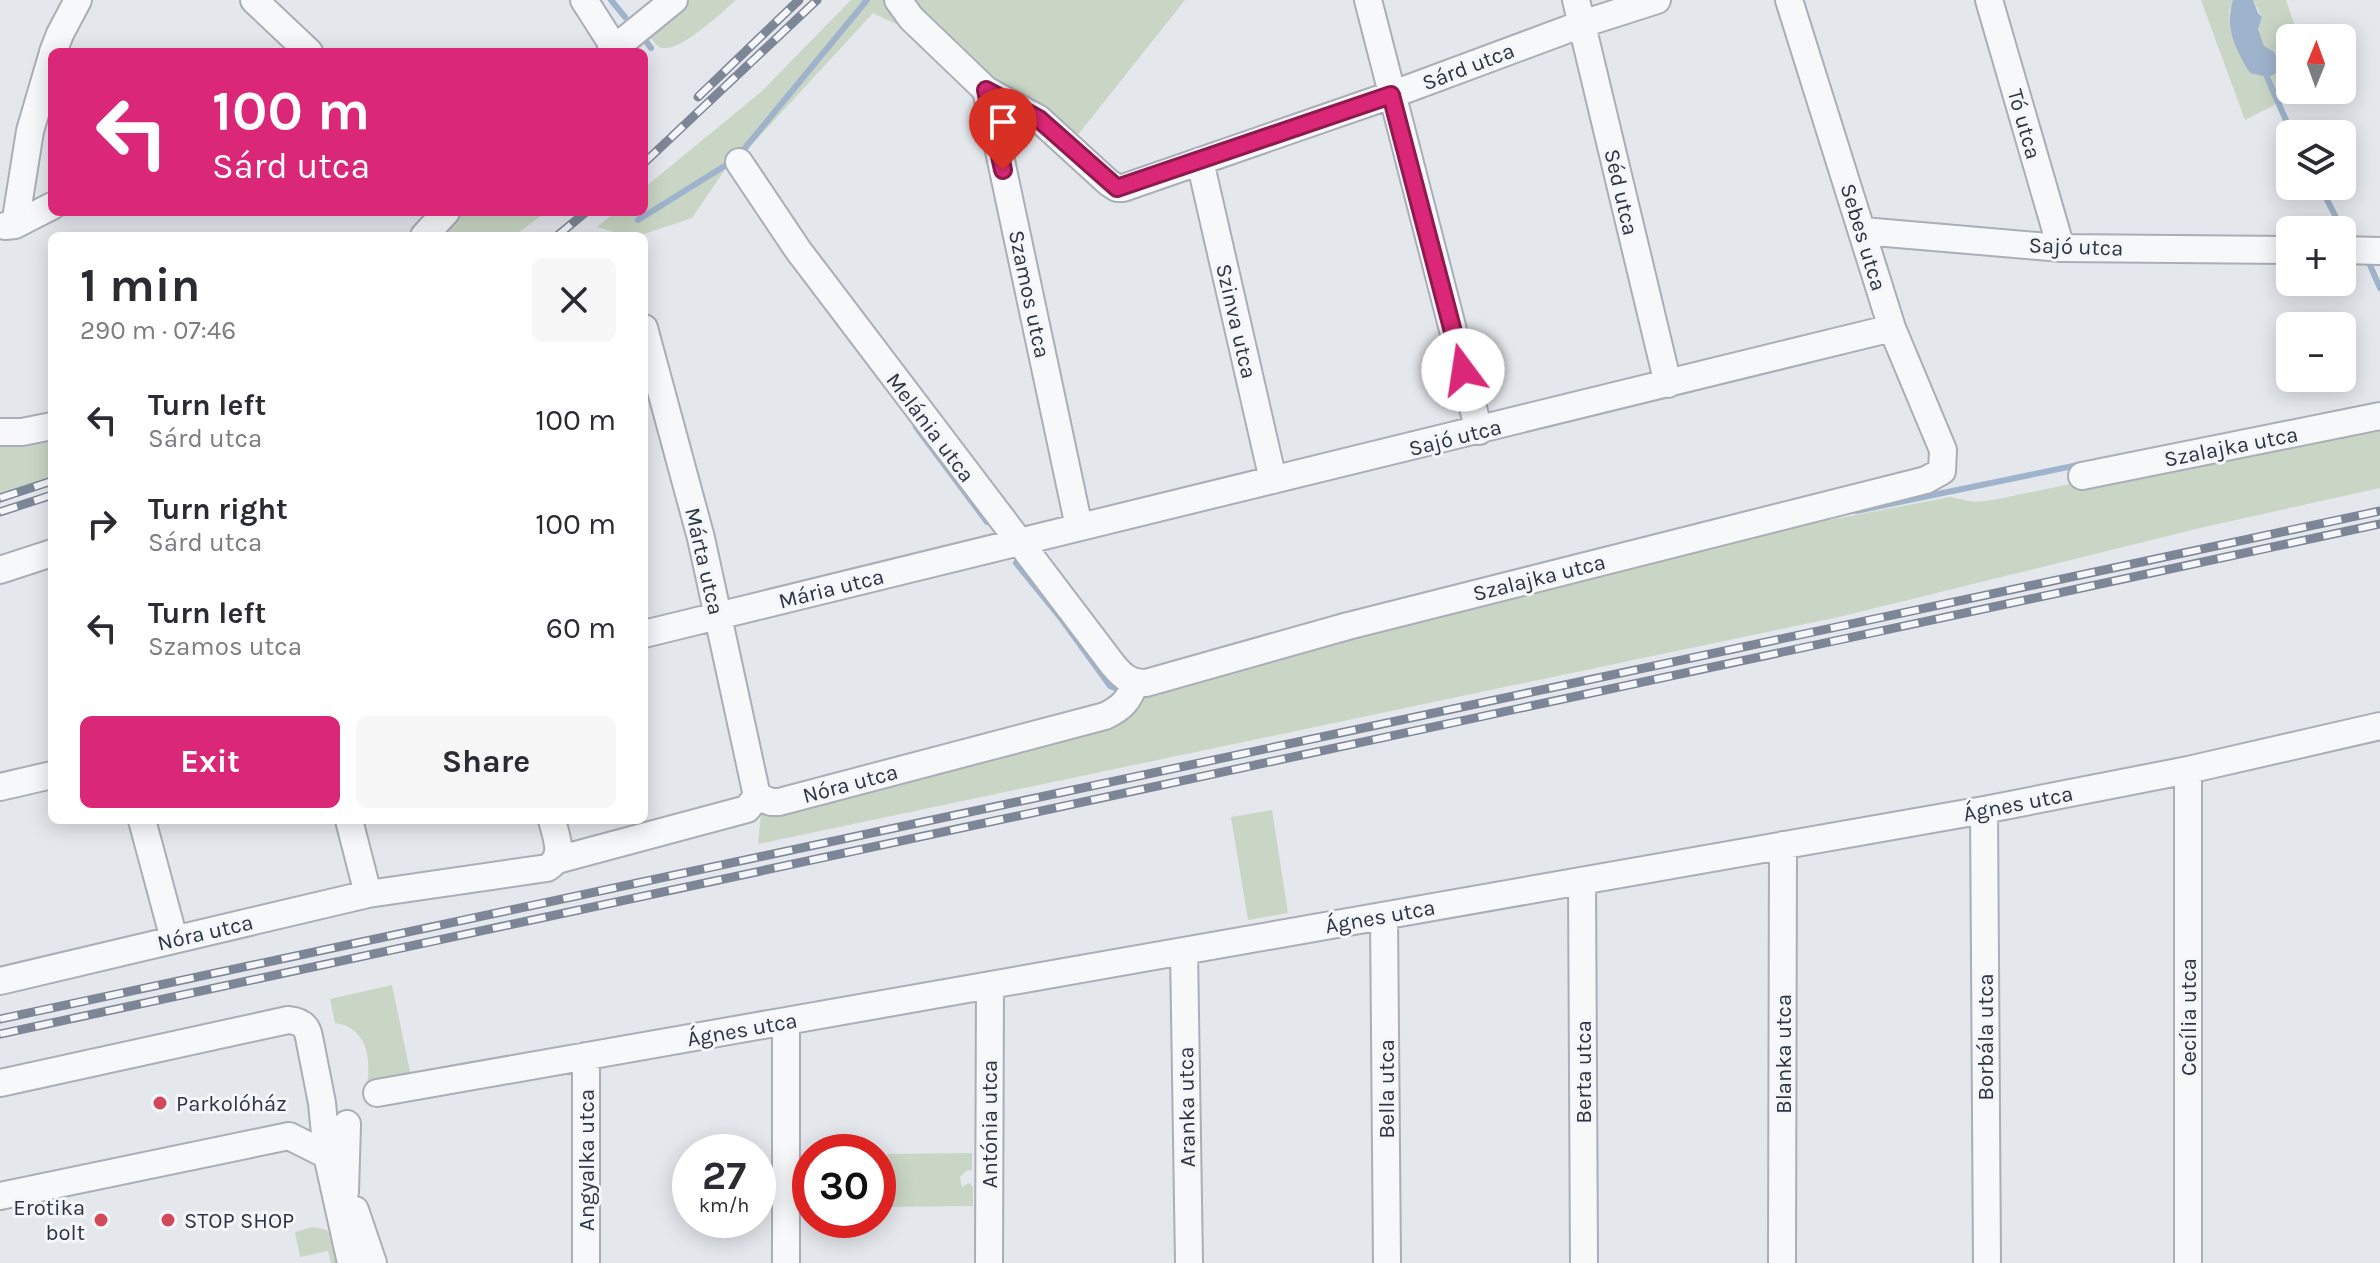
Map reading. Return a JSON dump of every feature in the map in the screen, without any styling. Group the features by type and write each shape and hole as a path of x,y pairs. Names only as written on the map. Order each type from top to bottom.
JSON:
{"street":[{"path":"55,48 78,0"},
{"path":"254,0 305,48"},
{"path":"584,0 611,48"},
{"path":"614,48 674,0"},
{"path":"898,0 911,18 986,90"},
{"path":"1368,0 1479,431"},
{"name":"Sárd utca","path":"986,90 1039,119 1117,188 1391,95 1579,12 1657,0"},
{"name":"Sebes utca","path":"1789,0 1892,328 1943,450 1942,471"},
{"name":"Tó utca","path":"1989,0 2061,248"},
{"name":"Séd utca","path":"1579,12 1668,384"},
{"path":"8,226 48,71"},
{"name":"Szamos utca","path":"986,90 1079,527"},
{"name":"Szinva utca","path":"1200,161 1273,480"},
{"name":"Melánia utca","path":"739,162 798,250 1132,690"},
{"path":"8,226 48,208"},
{"path":"428,232 442,216"},
{"name":"Sajó utca","path":"1863,231 2061,248 2276,250"},
{"path":"2356,250 2380,251"},
{"name":"Sajó utca","path":"1017,542 1892,328"},
{"name":"Márta utca","path":"648,343 701,538 757,796"},
{"name":"Szalajka utca","path":"2082,476 2380,416"},
{"path":"0,432 48,427"},
{"name":"Szalajka utca","path":"1132,690 1348,626 1926,480 1942,471"},
{"name":"Mária utca","path":"648,633 1017,542"},
{"path":"0,570 48,554"},
{"name":"Nóra utca","path":"0,981 368,894 547,868 555,862 747,809 757,796 779,802 1075,724 1118,710 1132,690"},
{"name":"Ágnes utca","path":"377,1093 1984,810 2188,770 2380,726"},
{"name":"Cecília utca","path":"2188,770 2188,1263"},
{"path":"0,787 48,776"},
{"name":"Borbála utca","path":"1984,810 1987,1263"},
{"path":"143,824 174,939"},
{"path":"350,824 368,894"},
{"path":"553,824 558,846 555,862"},
{"name":"Blanka utca","path":"1782,1263 1783,845"},
{"name":"Berta utca","path":"1582,881 1584,1263"},
{"name":"Bella utca","path":"1384,916 1387,1263"},
{"name":"Aranka utca","path":"1184,951 1189,1263"},
{"name":"Antónia utca","path":"989,1263 990,985"},
{"path":"0,1083 288,1020 297,1021 308,1030 322,1103 327,1155 348,1215 373,1263"},
{"path":"786,1021 786,1263"},
{"name":"Angyalka utca","path":"586,1056 586,1263"},
{"path":"0,1196 289,1136 312,1118 322,1103"},
{"path":"347,1124 351,1263"},
{"path":"289,1136 327,1155"}],"green space":[{"path":"685,0 736,0 688,39 667,48 659,47 650,37 657,23"},
{"path":"851,0 1185,0 1073,141 987,84 912,14 896,24 873,13 745,152 726,168 692,218 648,233 614,232 597,227 610,216 648,216 648,185 761,92"},
{"path":"2201,0 2233,0 2229,11 2230,25 2264,46 2258,29 2262,17 2253,0 2286,0 2294,24 2276,24 2276,104 2245,120"},
{"path":"454,216 541,216 519,232 440,232"},
{"path":"2380,424 2380,488 2204,527 1843,616 758,844 761,814 985,754 1139,696 1709,543 1950,497 1974,502 1993,500 2283,440"},
{"path":"48,439 48,482 0,503 0,441"},
{"path":"1272,810 1288,913 1248,920 1231,817"},
{"path":"392,985 411,1076 367,1086 365,1046 354,1031 335,1023 330,999"},
{"path":"972,1153 972,1170 960,1177 962,1187 969,1183 973,1187 973,1206 896,1207 896,1154"},
{"path":"313,1227 327,1230 332,1237 338,1263 331,1263 328,1251 300,1257 295,1232"}],"water":[{"path":"2233,0 2253,0 2262,17 2258,29 2264,46 2276,56 2275,74 2267,77 2250,73 2236,47 2231,29"}],"waterway":[{"path":"611,0 625,17"},
{"path":"740,154 867,0"},
{"path":"643,37 651,48"},
{"path":"2267,77 2286,120"},
{"path":"648,214 731,162"},
{"path":"2327,200 2335,216"},
{"path":"638,220 644,216"},
{"path":"2367,258 2380,288"},
{"path":"916,427 987,522"},
{"path":"1856,511 2083,464"},
{"path":"1016,563 1110,686 1123,691"}],"railway":[{"path":"698,97 799,0"},
{"path":"648,159 817,0"},
{"path":"562,232 581,216"},
{"path":"0,498 48,482"},
{"path":"0,512 48,496"},
{"path":"0,1019 2380,511"},
{"path":"0,1034 2380,524"}],"place":[{"name":"Parkolóház","path":"160,1103"},
{"name":"Erotika bolt","path":"101,1220"},
{"name":"STOP SHOP","path":"168,1220"}],"route":[{"path":"1003,170 986,90 1039,119 1117,188 1391,95 1463,370"}]}
